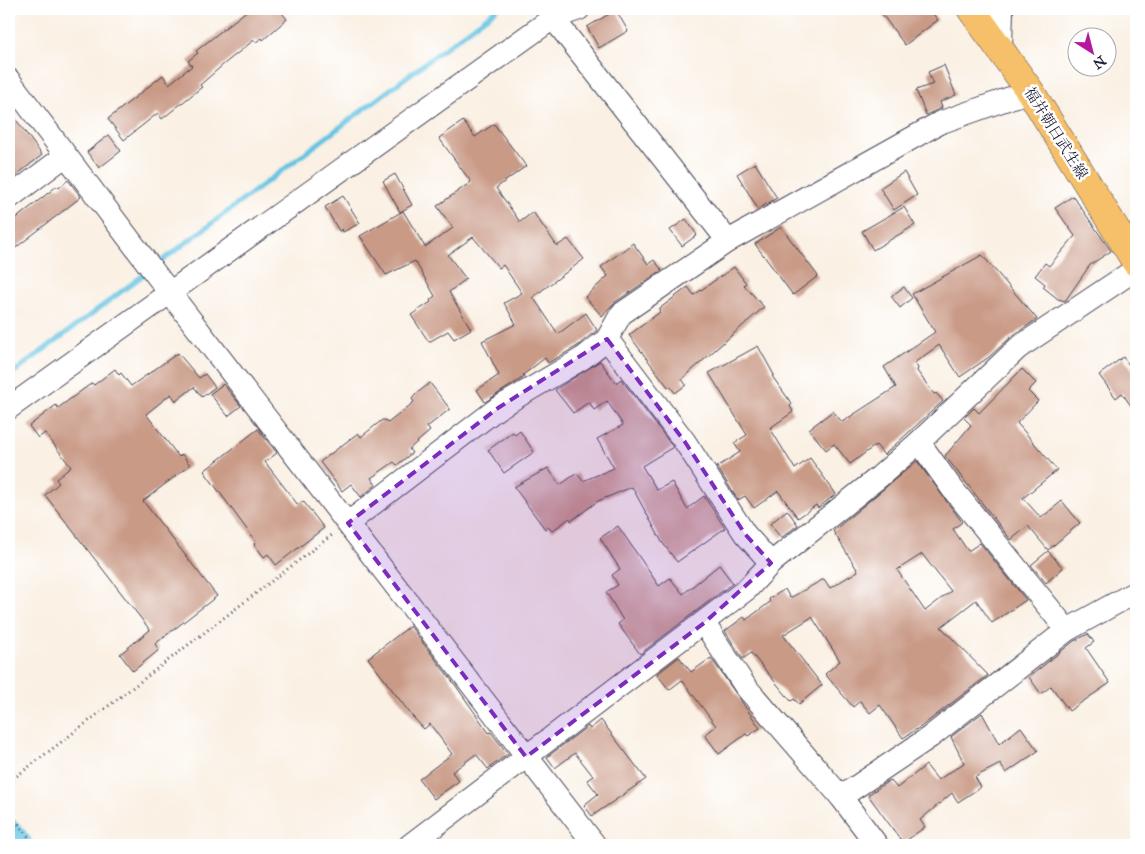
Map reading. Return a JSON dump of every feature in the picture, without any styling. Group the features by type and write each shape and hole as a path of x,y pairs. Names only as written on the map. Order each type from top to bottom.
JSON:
{"main road":[{"name":"福井朝日武生線","path":"971,9 1030,91 1136,262"}],"street":[{"path":"9,408 167,289 553,18 578,9"},
{"path":"1001,49 1002,9"},
{"path":"553,18 728,241"},
{"path":"10,83 594,845"},
{"path":"348,523 498,408 583,358 607,339 621,314 728,241 939,123 1030,91"},
{"path":"9,198 66,156"},
{"path":"410,845 747,589 771,563 919,442 1018,348 1136,269"},
{"path":"607,339 684,442 745,534 771,563"},
{"path":"919,442 951,487 1027,578 1067,630"},
{"path":"841,797 930,737 1067,630 1136,592"},
{"path":"704,623 745,686 841,797 878,845"}],"path":[{"path":"9,782 348,523"},
{"path":"9,812 34,845"}],"highlighted area":[{"path":"607,339 685,442 745,534 771,563 704,623 526,757 348,523 498,408"}],"building":[{"path":"249,9 256,9 258,11 262,9 279,9 287,19 263,40 262,38 256,42 254,40 224,64 200,85 202,87 162,119 158,113 124,140 108,119 163,75 169,84 192,66 188,61 198,53 196,51"},
{"path":"878,9 929,9 938,20 905,45"},
{"path":"616,10 628,31 599,48 587,27"},
{"path":"944,65 956,95 940,102 942,108 926,115 916,90 933,84 928,72"},
{"path":"9,110 42,155 9,181"},
{"path":"463,121 475,137 494,124 526,166 496,188 520,222 533,212 557,246 568,239 584,259 533,297 558,334 586,313 597,330 576,347 548,363 545,358 523,375 524,377 485,402 477,390 499,375 482,341 516,324 504,303 522,293 503,265 499,268 473,237 448,255 466,279 449,292 471,329 454,339 448,331 429,342 411,315 431,302 430,300 435,296 415,261 386,275 360,236 403,211 425,247 453,228 437,206 471,182 439,138"},
{"path":"109,135 121,151 99,168 87,152"},
{"path":"755,163 777,198 758,209 737,174"},
{"path":"904,172 917,195 894,210 880,188"},
{"path":"395,174 412,205 400,212 383,181"},
{"path":"68,180 81,197 9,253 9,224 57,186 59,188"},
{"path":"343,196 360,223 343,232 342,229 339,231 325,207"},
{"path":"1073,196 1111,251 1090,265 1065,301 1058,299 1043,287 1045,284 1035,276 1045,263 1049,266 1075,236 1055,208"},
{"path":"904,207 915,225 873,250 862,231"},
{"path":"686,219 697,235 682,246 670,230"},
{"path":"781,227 818,276 793,295 755,244"},
{"path":"633,243 648,264 654,260 662,270 614,303 602,316 585,297 608,276 601,267"},
{"path":"982,255 1037,319 960,377 939,345 914,363 918,368 917,371 934,394 936,393 943,401 884,455 876,445 850,464 834,444 826,450 809,429 833,411 842,422 896,387 884,367 935,332 912,294"},
{"path":"734,267 746,283 744,285 764,307 682,379 686,385 675,393 670,386 668,387 629,335 660,312 659,309 688,287 694,295"},
{"path":"904,287 912,298 900,308 891,296"},
{"path":"758,346 774,375 772,376 792,404 790,406 793,412 770,428 795,469 810,458 836,494 818,508 816,505 798,518 778,491 754,508 745,496 738,500 717,467 740,452 734,443 747,435 709,373"},
{"path":"178,353 199,378 205,374 215,387 202,397 194,387 176,401 171,394 146,414 179,457 182,454 190,465 143,501 217,596 155,644 159,650 133,671 120,654 150,630 45,495 59,483 56,479 71,467 45,433 38,438 29,426 56,405 58,408 115,369 119,375 121,373 131,386"},
{"path":"1123,357 1136,374 1136,413 1122,393 1116,398 1099,375"},
{"path":"600,361 616,383 621,379 673,447 642,466 657,490 672,482 687,509 704,496 725,528 677,562 662,542 632,487 598,501 571,521 570,518 552,531 548,527 545,529 514,487 548,468 560,485 577,473 583,481 614,468 597,439 623,425 607,401 594,410 589,402 573,413 555,390"},
{"path":"1022,369 1036,383 1028,391 1038,401 1017,423 1057,470 1023,498 1041,518 1062,501 1080,523 1048,550 1028,526 1011,540 945,456 971,425 964,418 974,408 979,413"},
{"path":"430,383 450,409 427,427 430,431 409,449 412,453 397,465 394,462 371,478 376,485 361,497 351,484 342,491 320,462 358,433 361,437 382,420 388,423 414,402 412,399 416,394"},
{"path":"223,384 241,406 228,416 210,394"},
{"path":"258,429 277,453 265,462 298,505 303,501 324,528 276,565 268,554 264,557 254,544 256,542 204,471"},
{"path":"520,431 534,452 504,473 488,450 513,432 515,435"},
{"path":"917,461 962,522 953,529 968,551 980,543 1026,600 992,623 976,600 941,627 988,675 922,726 903,738 880,705 870,713 860,701 853,707 825,674 840,661 812,617 783,635 822,685 799,704 794,699 791,701 751,653 743,659 725,631 744,617 746,620 770,602 769,599 785,589 790,598 824,579 830,588 858,571 833,531","holes":["922,554 951,591 925,611 897,570"]},
{"path":"787,510 798,525 781,538 770,524"},
{"path":"618,526 659,586 670,578 683,594 719,565 733,583 640,654 618,624 623,620 606,592 618,585 612,575 620,569 600,538"},
{"path":"1048,551 1063,568 1046,583 1031,565"},
{"path":"410,626 489,733 491,732 508,754 488,769 476,754 452,772 459,781 434,799 419,779 452,754 430,724 424,729 412,716 368,658"},
{"path":"1088,634 1094,642 1086,648 1110,683 1069,711 1051,686 1041,694 1029,677 1074,641"},
{"path":"679,657 691,672 711,658 760,728 748,736 746,734 719,754 705,735 716,726 682,680 669,690 657,674"},
{"path":"982,713 999,744 1021,727 1038,751 1006,773 1000,764 975,777 981,787 958,802 952,793 920,820 925,827 903,843 868,795 890,780 897,788 926,765 938,780 964,763 951,737"},
{"path":"601,720 646,779 592,816 584,805 598,794 587,780 593,776 575,753 555,768 547,757 588,726 590,729"}],"waterway":[{"path":"155,266 497,9"},
{"path":"9,376 146,273"},
{"path":"9,835 17,845"}]}
